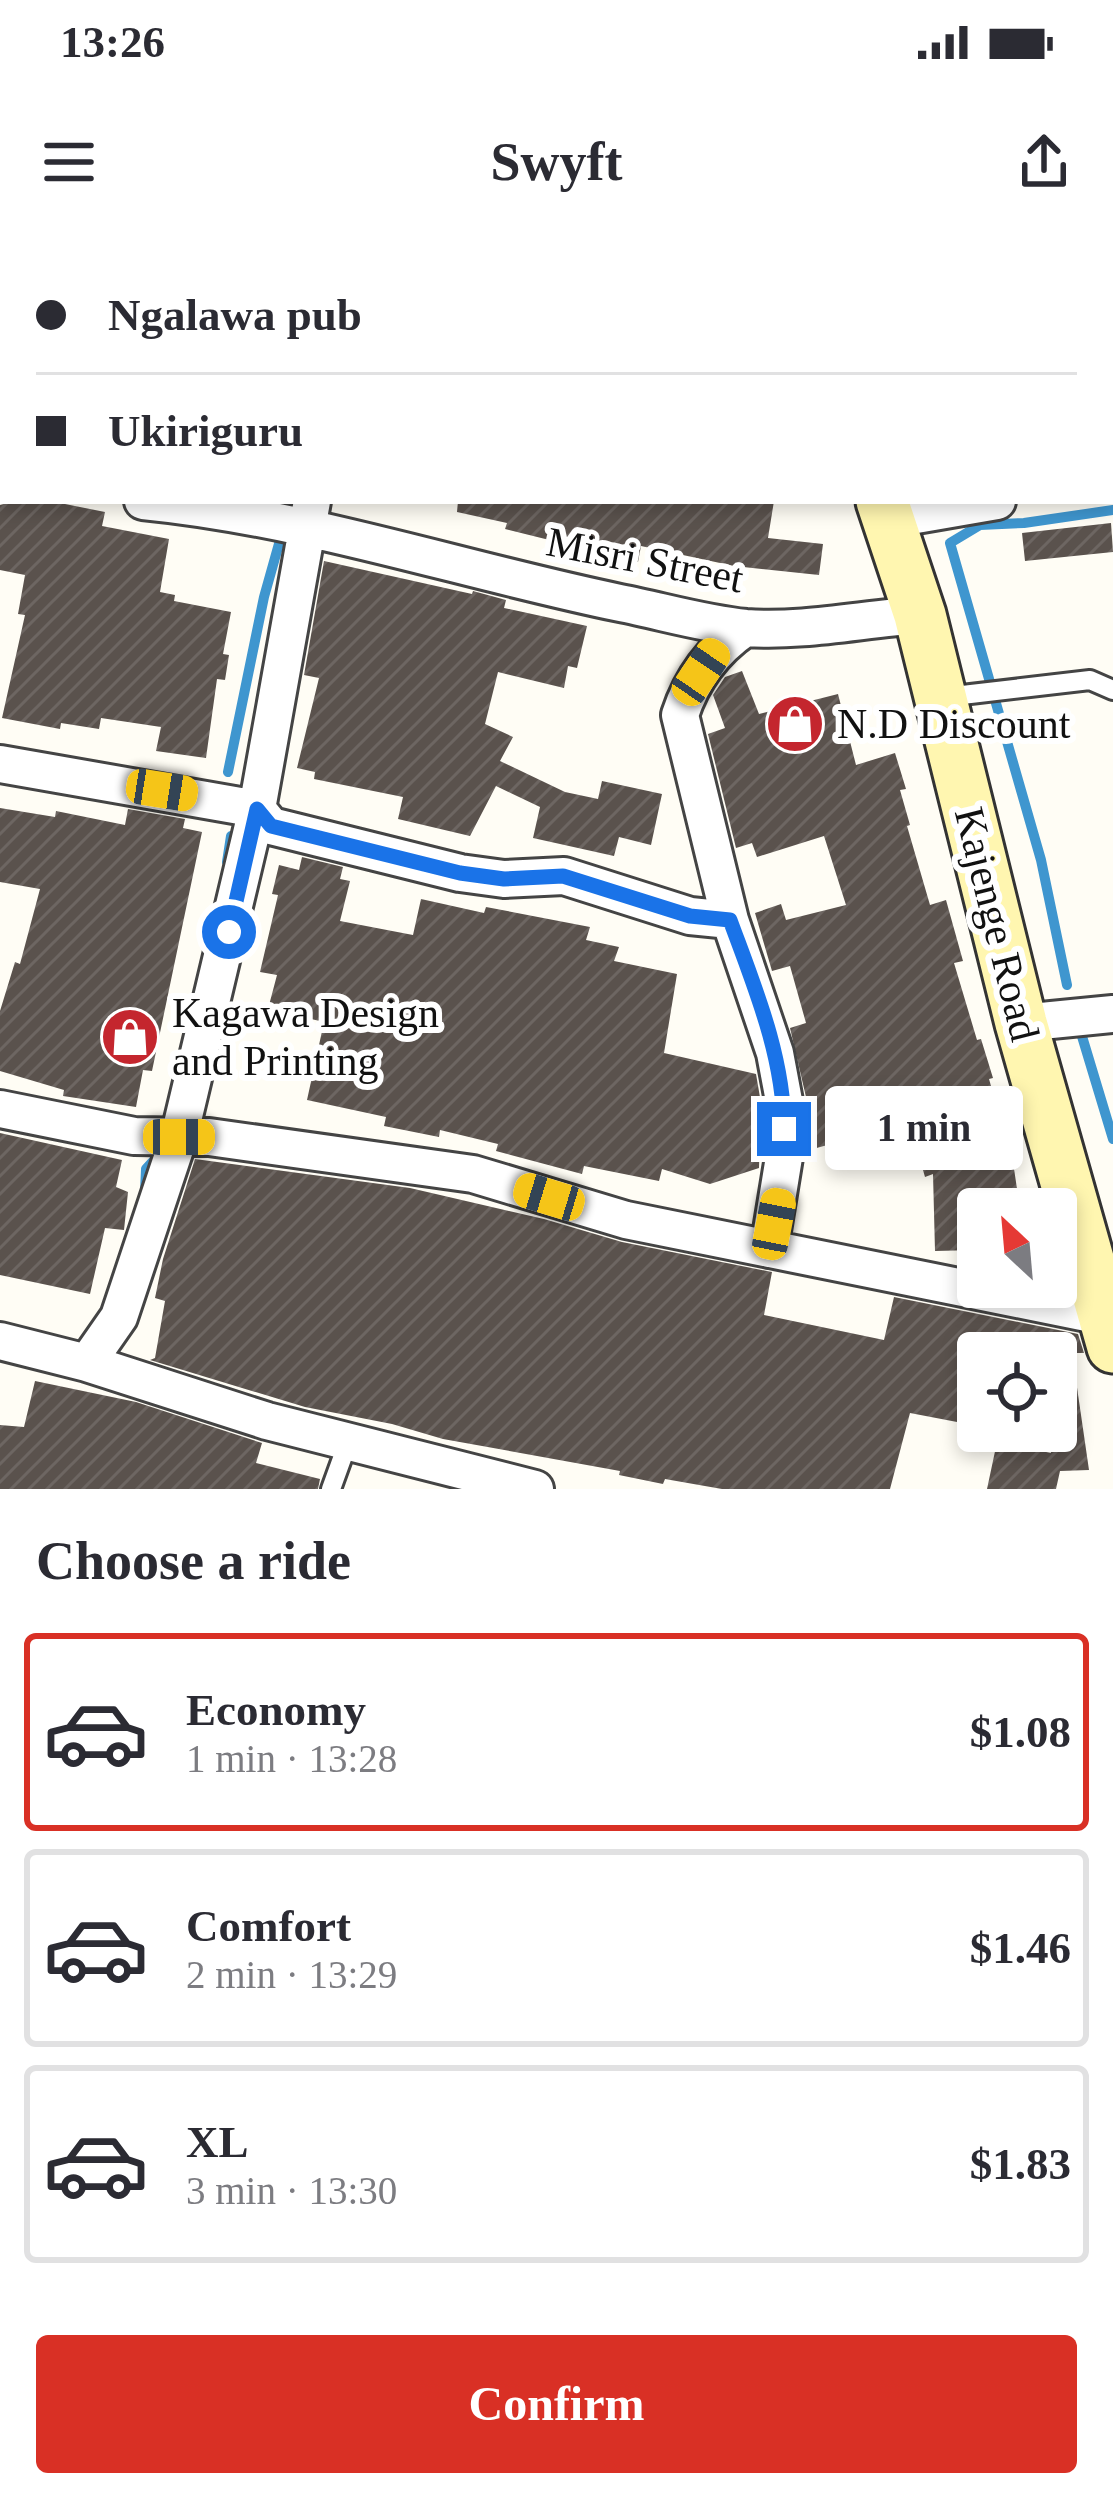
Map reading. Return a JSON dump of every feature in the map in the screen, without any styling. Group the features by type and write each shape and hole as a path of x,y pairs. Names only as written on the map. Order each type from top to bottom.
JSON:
{"street":[{"name":"Misri Street","path":"171,504 309,514 549,588 745,628 817,627 920,615"},
{"path":"885,510 960,504"},
{"name":"Kajenge Road","path":"885,510 920,615 1021,1023 1107,1332"},
{"path":"87,1363 119,1317 179,1137 257,809 309,514"},
{"path":"745,628 719,646 688,689 680,715 730,920 775,1053 784,1101 784,1157 769,1249"},
{"path":"0,764 202,796 257,809 271,826 460,873 504,879 563,876 690,916 730,920"},
{"path":"1021,1023 1113,1014"},
{"path":"0,1109 106,1132 209,1137 472,1174 626,1220 769,1249 1107,1332"},
{"path":"0,1341 87,1363 190,1400 535,1489"}],"lane":[{"path":"940,697 1090,680 1113,690"},
{"path":"331,1489 348,1442"}],"building":[{"path":"65,504 105,512 102,526 169,539 160,592 175,595 174,601 231,612 223,654 229,655 225,680 217,679 206,758 156,751 161,727 101,718 99,729 61,723 60,729 2,718 25,615 18,614 25,575 0,570 0,505"},
{"path":"458,504 774,504 768,538 823,544 819,575 734,566 641,546 638,562 505,529 507,523 457,512"},
{"path":"1111,523 1113,552 1025,561 1022,533"},
{"path":"324,561 473,591 506,600 504,608 587,626 577,668 568,666 564,688 498,672 485,724 513,737 500,761 565,792 598,799 602,781 662,794 651,845 619,837 614,856 533,838 540,807 496,786 470,836 398,819 403,797 314,779 315,772 297,768 319,678 304,675"},
{"path":"742,671 759,714 838,694 856,765 895,753 906,789 900,790 907,826 930,905 946,900 963,961 954,963 993,1078 989,1079 1017,1188 957,1188 957,1250 935,1251 933,1174 925,1177 909,1122 806,1151 806,1097 790,1028 806,1023 790,966 772,971 755,913 781,904 786,920 846,905 824,836 757,857 752,843 736,848 708,734 725,728 713,695 725,677"},
{"path":"0,808 55,817 56,811 125,825 128,809 185,819 183,828 202,832 152,1071 143,1070 136,1107 63,1096 64,1090 0,1071 0,1011 15,962 20,964 40,889 0,882"},
{"path":"302,857 343,867 340,879 350,881 340,921 413,935 421,899 484,913 486,907 590,927 586,940 619,947 614,961 677,974 664,1053 756,1074 761,1103 759,1168 710,1184 662,1169 659,1181 584,1166 582,1174 496,1151 498,1144 440,1130 439,1137 384,1126 386,1117 307,1100 324,1022 268,1009 277,975 260,972 278,895 272,894 279,865 299,870"},
{"path":"0,1133 122,1160 116,1187 128,1192 124,1230 105,1228 90,1294 0,1275"},
{"path":"195,1159 410,1188 622,1242 772,1272 764,1315 884,1340 894,1297 1068,1332 957,1332 957,1422 910,1413 890,1489 722,1489 665,1479 663,1484 619,1475 620,1471 443,1439 305,1407 150,1360 155,1358 165,1301 155,1298"},
{"path":"35,1381 136,1402 262,1443 256,1463 320,1479 318,1489 0,1489 0,1425 24,1427"},
{"path":"1077,1387 1089,1470 1060,1471 1056,1489 987,1489 995,1452 1077,1452"}],"waterway":[{"path":"228,772 264,597 290,504"},
{"path":"1067,985 1041,860 950,543 980,525 1113,510"},
{"path":"227,862 231,836"},
{"path":"1081,1033 1113,1139"},
{"path":"145,1192 146,1169 158,1156"}],"place":[{"name":"N.D Discount","path":"795,724"},
{"name":"Kagawa Design and Printing","path":"130,1037"}],"route":[{"path":"229,932 257,809 271,826 460,873 504,879 563,876 690,916 730,920 775,1053 784,1129"}]}
